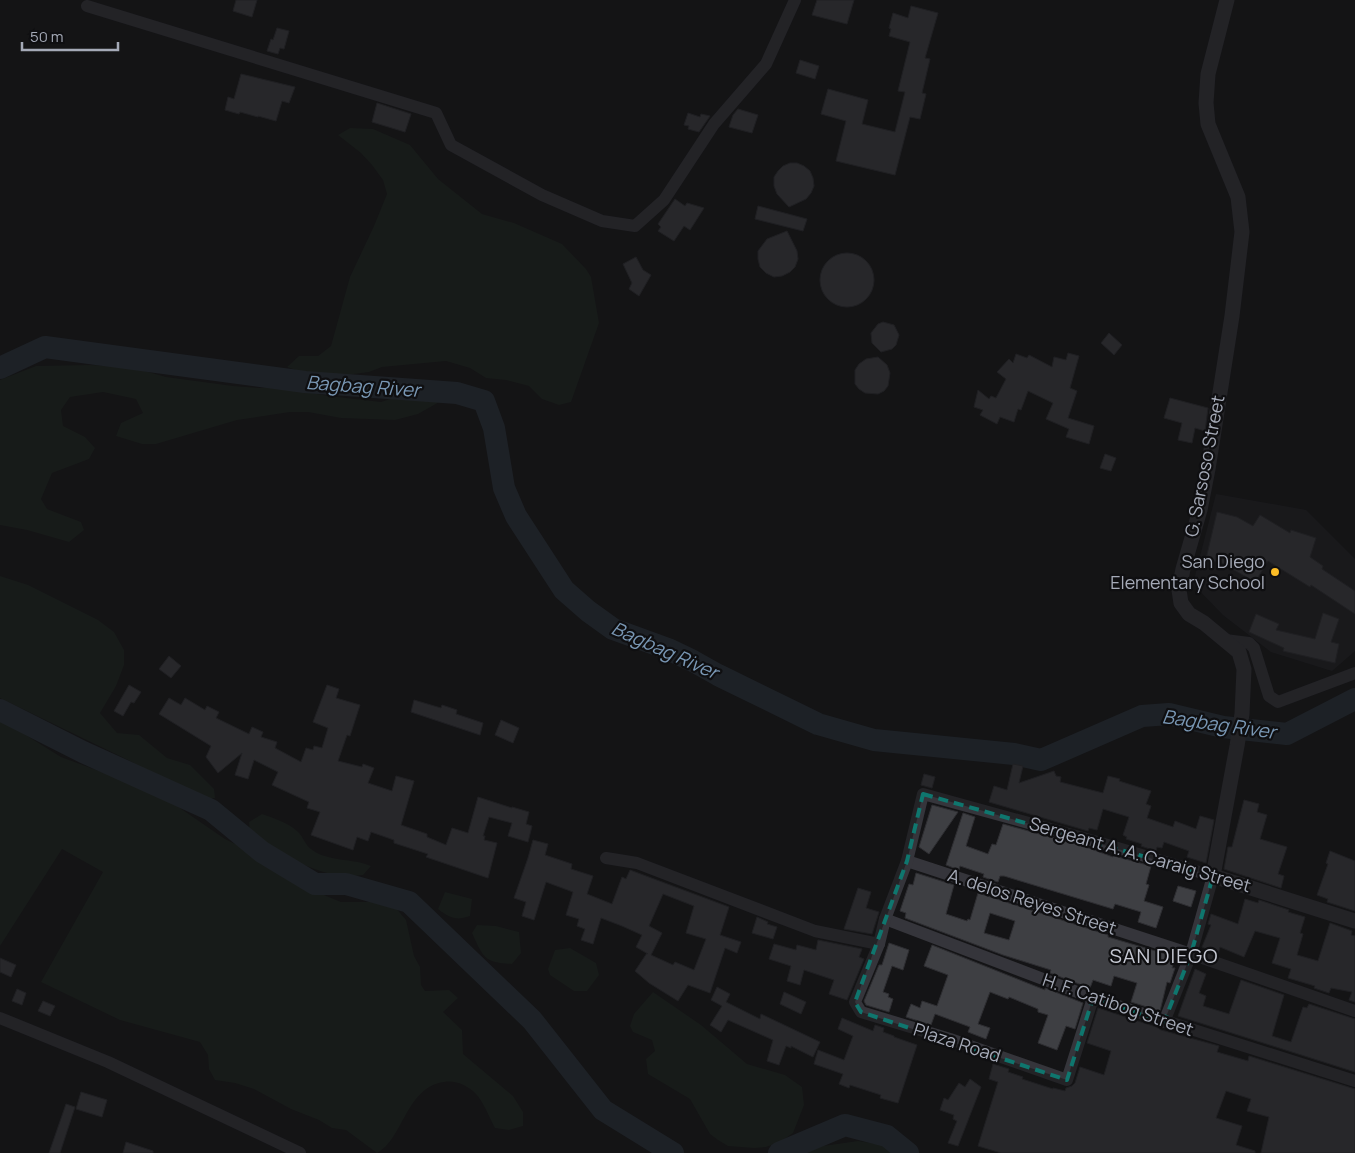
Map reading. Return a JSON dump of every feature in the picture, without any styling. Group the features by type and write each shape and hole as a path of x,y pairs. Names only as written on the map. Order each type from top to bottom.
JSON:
{"street":[{"path":"88,6 436,113 451,145 542,195 602,221 635,226 664,200 714,124 766,64 795,0"},
{"name":"G. Sarsoso Street","path":"1164,1022 1191,954 1213,876 1242,714 1244,669 1239,652 1204,623 1189,614 1181,603 1179,590 1200,510 1208,469 1232,316 1242,232 1238,197 1208,124 1206,103 1208,74 1227,0"},
{"path":"1225,640 1249,642 1254,648 1269,696 1278,702 1355,672"},
{"name":"Sergeant A. A. Caraig Street","path":"923,794 1094,841 1355,921"},
{"name":"Plaza Road","path":"923,794 907,861 885,919 879,944 855,1002 862,1012 950,1039 1067,1080 1093,998"},
{"path":"606,858 637,863 815,930 879,944"},
{"name":"A. delos Reyes Street","path":"907,861 1191,954 1355,1011"},
{"name":"H. F. Catibog Street","path":"885,919 1093,998 1355,1081"},
{"path":"0,1018 108,1062 300,1153"}],"highlighted area":[{"path":"923,794 1213,876 1191,954 1164,1022 1093,998 1067,1080 861,1012 855,1002 907,861"}],"shaded area":[{"path":"350,128 373,129 410,145 438,179 482,214 514,223 562,244 586,269 591,277 599,323 571,402 559,405 542,399 529,386 506,380 486,378 470,368 446,361 382,367 369,372 331,377 314,376 287,367 299,356 318,356 331,346 350,277 387,194 383,180 372,165 361,153 338,135"},
{"path":"90,365 130,367 166,377 233,386 275,387 381,402 429,388 441,401 418,414 395,420 341,418 308,412 290,412 237,420 156,444 142,444 116,436 121,423 143,413 136,399 103,392 70,397 61,410 63,426 85,437 95,448 89,459 52,473 41,499 47,509 81,522 84,530 69,542 27,530 0,525 0,380 36,366"},
{"name":"San Diego Elementary School","path":"1216,494 1306,510 1355,559 1355,651 1332,671 1271,652 1223,615 1193,584"},
{"path":"0,576 28,585 98,620 114,632 124,650 124,665 116,686 100,713 117,733 139,735 167,758 190,765 214,789 215,798 204,799 186,791 128,760 0,698"},
{"path":"0,719 61,757 118,778 177,806 225,839 253,853 297,884 341,902 378,902 395,907 406,920 414,956 420,967 421,985 425,991 449,990 458,998 443,1012 462,1030 463,1054 513,1096 523,1112 523,1126 509,1130 495,1128 482,1102 473,1091 457,1083 444,1082 431,1086 421,1093 393,1137 377,1153 346,1130 332,1128 254,1089 235,1083 215,1080 209,1069 208,1055 200,1042 120,1020 41,982 103,872 62,849 0,946"},
{"path":"262,814 289,825 317,853 371,866 363,875 348,876 318,870 289,857 250,833 249,822"},
{"path":"445,892 472,899 470,916 453,918 438,909"},
{"path":"477,925 496,926 519,932 521,953 512,964 495,962 482,953 472,933"},
{"path":"570,948 596,963 599,975 587,991 574,991 550,975 548,969 555,950"},
{"path":"653,992 701,1025 747,1064 785,1075 802,1087 804,1105 793,1133 780,1142 766,1147 728,1146 710,1134 690,1099 648,1074 646,1059 655,1051 652,1040 633,1032 630,1026 634,1014"},
{"path":"858,1141 882,1145 895,1153 800,1153 823,1146"}],"building":[{"path":"236,0 257,0 252,17 233,11"},
{"path":"817,0 854,0 847,24 812,15"},
{"path":"911,6 938,13 925,58 930,59 922,93 926,94 920,119 910,117 895,175 836,161 846,121 821,114 828,89 868,100 862,124 895,132 905,92 898,91 910,42 889,36 891,29 889,28 893,13 908,18"},
{"path":"277,28 289,31 284,49 280,48 278,54 267,51"},
{"path":"800,60 819,66 815,79 796,73"},
{"path":"241,74 295,87 289,103 282,101 276,121 225,110 228,97 234,99"},
{"path":"377,103 411,114 405,132 372,122"},
{"path":"738,109 758,115 752,133 729,127 733,115"},
{"path":"688,113 700,117 701,114 710,116 699,132 688,129 689,126 684,125"},
{"path":"797,163 810,171 814,186 806,199 789,207 777,194 774,186 774,177 783,166"},
{"path":"675,199 685,206 687,203 704,208 690,230 684,226 674,241 658,231 661,227 658,224"},
{"path":"758,206 807,219 803,231 755,219"},
{"path":"787,231 797,251 798,259 795,267 790,272 774,277 760,267 758,251 767,239"},
{"path":"842,253 852,253 866,261 872,270 874,280 872,290 866,299 852,307 842,307 832,302 825,295 820,285 820,275 825,265 832,258"},
{"path":"636,257 643,270 651,275 639,296 629,289 632,283 623,264"},
{"path":"883,322 894,325 899,335 896,345 892,349 881,352 872,343 871,333 878,324"},
{"path":"1109,333 1122,345 1114,355 1101,343"},
{"path":"1068,353 1079,356 1070,388 1077,391 1068,418 1094,426 1089,444 1066,437 1069,429 1046,419 1053,403 1028,391 1021,410 1018,409 1014,422 1000,417 997,424 980,415 983,410 974,407 978,390 989,399 991,396 996,398 1006,379 997,372 1009,359 1013,363 1016,354 1027,358 1029,355 1052,367 1054,357 1066,360"},
{"path":"878,357 887,365 890,373 888,386 878,394 865,393 855,384 855,370 866,359"},
{"path":"1170,398 1208,408 1205,431 1195,428 1192,443 1178,440 1182,423 1164,418"},
{"path":"1105,454 1116,458 1111,471 1100,468"},
{"path":"1217,512 1237,517 1253,526 1260,515 1290,533 1291,530 1316,538 1310,557 1323,566 1322,569 1355,591 1355,614 1311,585 1310,587 1268,561 1255,582 1224,564 1206,559"},
{"path":"1323,613 1339,619 1331,642 1339,644 1335,663 1283,651 1284,648 1249,632 1256,614 1279,624 1276,630 1315,639"},
{"path":"169,656 181,666 171,678 159,669"},
{"path":"129,685 141,692 134,703 131,702 123,716 114,711"},
{"path":"327,685 339,689 336,698 360,705 350,736 347,735 338,761 362,767 363,764 374,768 368,783 392,791 396,776 414,781 401,825 427,834 427,837 446,845 452,828 468,833 478,797 529,812 526,824 532,826 528,842 508,836 512,823 489,817 483,836 485,836 484,840 497,843 488,878 426,857 428,854 394,843 394,840 371,832 368,841 357,837 353,850 311,835 320,812 307,808 309,802 272,785 278,772 254,760 248,779 235,775 242,753 218,773 206,757 211,746 159,714 169,698 181,705 185,698 205,710 207,706 219,712 216,718 249,734 252,727 263,732 261,737 277,742 275,748 301,762 306,748 313,750 314,746 322,748 328,728 313,722"},
{"path":"414,700 441,708 442,705 457,710 456,714 483,723 480,735 411,712"},
{"path":"501,720 519,728 513,743 495,735"},
{"path":"1013,764 1023,766 1019,783 1054,771 1056,776 1061,777 1060,782 1103,793 1108,776 1151,791 1146,804 1151,806 1147,818 1173,827 1175,821 1196,829 1200,816 1214,820 1206,863 1187,857 1189,851 1164,842 1162,848 1157,847 1156,851 1126,839 1127,837 1123,835 1129,817 1103,809 1097,830 1089,828 1088,831 989,802 994,786 1007,790"},
{"path":"924,774 935,777 932,788 921,785"},
{"path":"1244,800 1259,804 1257,812 1267,815 1260,839 1287,847 1278,874 1284,876 1281,888 1224,869 1228,847 1232,847"},
{"path":"932,805 958,812 929,854 919,847"},
{"path":"963,813 975,817 966,846 988,854 992,844 996,845 1003,824 1083,846 1113,857 1151,866 1146,884 1149,885 1144,901 1163,907 1156,928 1138,922 1141,912 1115,904 1113,909 1004,876 1000,876 998,882 983,877 984,874 960,866 959,870 946,865"},
{"path":"533,840 548,844 545,855 572,864 571,869 593,876 587,894 612,904 622,877 626,879 630,870 729,907 720,935 741,942 737,953 725,948 710,993 688,985 678,1001 649,983 635,971 647,953 636,947 642,935 601,918 593,944 581,940 585,929 577,926 579,919 566,915 573,892 546,882 534,920 522,916 526,902 514,898","holes":["663,894 694,906 686,933 706,939 694,970 675,962 673,965 651,955 662,933 649,926"]},
{"path":"1330,851 1355,861 1355,911 1327,902 1328,899 1317,895 1328,864 1326,863"},
{"path":"916,873 954,885 946,914 967,921 968,919 970,920 978,893 1108,935 1108,937 1176,957 1172,968 1175,968 1170,983 1167,982 1160,1011 1131,1002 1137,983 1114,976 1111,986 1093,980 1090,988 1050,973 1051,970 1003,955 905,918 906,913 900,911 909,884 913,885","holes":["990,913 1015,921 1009,940 984,933"]},
{"path":"1178,886 1196,891 1191,907 1173,901"},
{"path":"858,888 871,892 866,908 879,912 872,934 844,929"},
{"path":"1245,899 1258,903 1259,900 1305,917 1300,933 1303,934 1297,955 1318,961 1330,923 1352,931 1351,935 1355,936 1355,1002 1349,1000 1352,992 1331,988 1329,993 1314,988 1315,986 1288,978 1291,969 1272,963 1280,938 1255,931 1244,957 1220,947 1218,954 1202,947 1211,925 1208,924 1211,914 1238,924"},
{"path":"757,917 768,922 767,924 777,927 773,939 752,933"},
{"path":"818,940 862,949 859,957 864,959 847,1000 829,994 834,980 804,970 800,985 787,981 791,966 769,959 774,944 796,950 797,945 816,950"},
{"path":"889,943 909,950 903,970 892,966 883,992 889,994 888,997 893,999 889,1012 866,1005 864,1001 879,965 882,965"},
{"path":"932,945 1083,1003 1075,1029 1066,1026 1057,1050 1038,1043 1048,1015 1009,997 1008,999 990,992 978,1024 990,1028 986,1039 968,1032 970,1027 935,1014 931,1025 906,1017 911,1004 920,1008 922,1001 937,1006 948,975 924,966"},
{"path":"0,958 16,965 11,977 0,972"},
{"path":"1195,969 1206,974 1199,993 1206,996 1203,1006 1229,1014 1241,980 1284,995 1272,1036 1291,1042 1303,1007 1307,1008 1309,1004 1355,1019 1355,1072 1178,1016"},
{"path":"717,987 730,994 726,1002 760,1019 761,1014 820,1042 813,1057 791,1046 791,1048 786,1046 779,1065 767,1061 773,1040 728,1020 721,1032 710,1025 722,1006 711,1000"},
{"path":"17,989 26,993 22,1005 12,1001"},
{"path":"784,992 806,1002 801,1014 780,1004"},
{"path":"43,1001 55,1006 50,1016 38,1011"},
{"path":"1098,1008 1161,1030 1219,1046 1217,1052 1248,1061 1249,1056 1355,1089 1355,1153 1261,1153 1269,1117 1247,1111 1251,1099 1226,1091 1216,1118 1242,1126 1236,1145 1255,1151 1255,1153 1001,1153 978,1146 998,1082 989,1079 993,1064 1009,1069 1008,1072 1023,1077 1022,1079 1065,1091 1066,1088 1075,1083 1080,1067 1104,1075 1111,1051 1087,1043"},
{"path":"842,1018 873,1031 875,1025 884,1028 883,1032 917,1045 898,1103 880,1098 881,1095 850,1085 849,1088 839,1084 843,1074 814,1064 818,1050 844,1060 853,1036 838,1029"},
{"path":"970,1079 981,1087 958,1146 948,1143 957,1121 953,1119 954,1115 940,1110 944,1098 948,1100 959,1083 965,1087"},
{"path":"81,1092 107,1100 102,1117 76,1109"},
{"path":"66,1104 75,1107 60,1153 49,1153"},
{"path":"126,1142 153,1151 153,1153 123,1153"}],"waterway":[{"name":"Bagbag River","path":"0,368 45,347 305,382 457,393 484,401 494,428 504,488 516,516 564,590 588,611 613,629 668,649 818,724 874,740 1014,754 1041,760 1142,716 1169,714 1223,727 1287,734 1355,699"},
{"path":"0,710 83,752 211,810 262,852 315,884 346,884 409,902 532,1020 603,1110 673,1153"},
{"path":"779,1153 845,1125 887,1136 908,1153"}],"place":[{"name":"San Diego Elementary School","path":"1275,572"}],"district":[{"name":"SAN DIEGO","path":"1164,956"}]}
